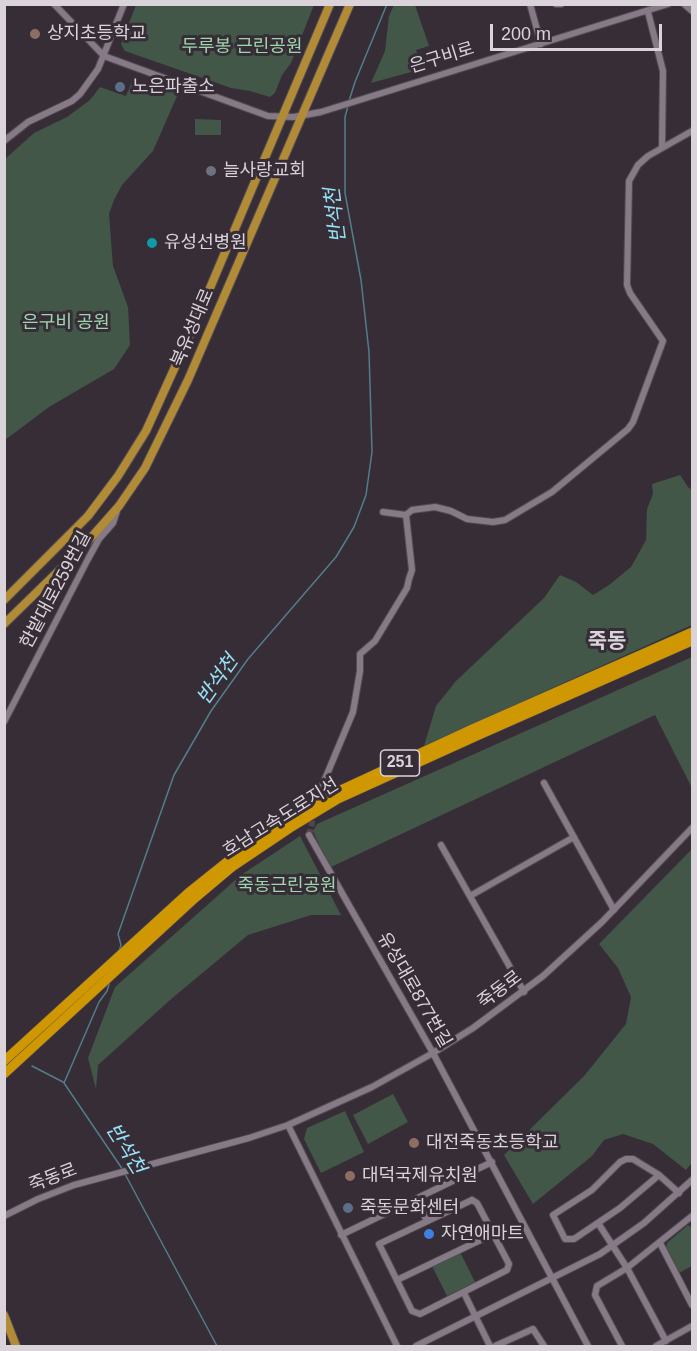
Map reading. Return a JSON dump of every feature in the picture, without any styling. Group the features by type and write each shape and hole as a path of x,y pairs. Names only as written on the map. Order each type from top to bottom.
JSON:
{"highway":[{"name":"호남고속도로지선","path":"4,1074 72,1013 188,893 228,861 286,822 332,794 472,729 693,632"},
{"name":"호남고속도로지선","path":"4,1062 70,1002 232,867 290,828 338,799 693,641"}],"main road":[{"name":"북유성대로","path":"4,600 88,516 138,445 199,314 330,4"},
{"name":"북유성대로","path":"4,624 81,549 119,506 145,468 178,402 350,4"},
{"path":"4,1315 16,1347"}],"street":[{"path":"54,4 104,56 266,115 282,116"},
{"path":"4,141 28,122 72,101 80,94 98,69 124,4"},
{"path":"530,4 542,44"},
{"name":"은구비로","path":"282,116 302,116 327,110 668,4"},
{"path":"684,4 693,11"},
{"path":"648,12 663,71 662,148"},
{"path":"382,512 406,515 412,510 435,507 451,511 467,519 493,522 505,520 552,492 628,429 633,422 663,341 630,293 627,285 629,181 638,165 662,148 693,131"},
{"name":"한밭대로259번길","path":"4,722 94,546 113,523 119,506"},
{"path":"320,790 355,708 360,654 375,641 407,588 411,570 406,515"},
{"path":"544,783 614,909"},
{"name":"죽동로","path":"4,1216 74,1185 249,1138 288,1125 372,1087 433,1053 474,1028 524,992 614,909 693,828"},
{"name":"유성대로877번길","path":"309,835 433,1053 588,1347"},
{"path":"470,896 574,837"},
{"path":"441,845 524,992"},
{"path":"288,1125 398,1347"},
{"path":"659,1176 639,1194 598,1223 574,1239 565,1239 553,1215 592,1190 620,1162 626,1159 633,1159 659,1176 679,1193"},
{"path":"341,1235 492,1162"},
{"path":"416,1347 552,1279 612,1246 644,1223 693,1180"},
{"path":"416,1199 427,1221"},
{"path":"472,1200 477,1203 509,1264 507,1270 420,1314 412,1311 379,1244 427,1221 472,1200"},
{"path":"622,1347 595,1295 597,1286 627,1268 692,1219"},
{"path":"598,1223 627,1268 666,1341"},
{"path":"397,1280 493,1234"},
{"path":"660,1243 693,1305"},
{"path":"464,1293 490,1347"},
{"path":"656,1347 693,1326"},
{"path":"495,1347 533,1329 544,1347"}],"green space":[{"name":"두루봉 근린공원","path":"136,4 314,5 291,63 282,75 275,93 270,97 231,88 125,51 121,44"},
{"path":"394,5 415,5 429,46 416,50 422,69 371,83 385,51 389,16"},
{"name":"은구비 공원","path":"132,82 146,83 172,91 177,96 153,151 122,185 109,214 113,266 128,307 130,345 114,369 49,407 5,440 5,159 34,133 67,117 90,100 100,87 126,96"},
{"path":"195,119 221,120 221,135 195,135"},
{"path":"680,475 692,490 692,625 424,746 436,706 456,681 544,598 560,575 576,582 593,595 631,567 646,540 647,509 653,494 652,484"},
{"name":"죽동근린공원","path":"692,657 692,788 655,715 331,867 320,847 313,831 317,824"},
{"name":"죽동근린공원","path":"300,836 341,915 311,915 248,935 170,1000 98,1065 96,1089 88,1058 115,987 241,875"},
{"path":"692,849 692,1163 686,1170 653,1144 623,1134 604,1140 592,1156 533,1204 504,1155 584,1076 626,1024 631,997 618,968 599,944"},
{"path":"393,1094 408,1122 368,1144 353,1115"},
{"path":"345,1111 364,1152 321,1173 304,1139 307,1128"},
{"path":"688,1225 692,1228 692,1266 679,1273 666,1248 667,1243"},
{"path":"460,1252 475,1282 447,1296 432,1266"}],"waterway":[{"name":"반석천","path":"349,101 387,4"},
{"name":"반석천","path":"119,951 121,945 118,934 174,775 211,711 248,659 336,557 354,527 366,495 372,452 369,352 361,280 345,193 345,117 348,106"},
{"name":"반석천","path":"110,981 64,1083 123,1170"},
{"path":"32,1066 63,1082"},
{"name":"반석천","path":"125,1174 217,1346"}],"tunnel":[{"path":"309,835 314,814"}],"place":[{"name":"상지초등학교","path":"35,34"},
{"name":"노은파출소","path":"120,87"},
{"name":"늘사랑교회","path":"211,171"},
{"name":"유성선병원","path":"152,243"},
{"name":"대전죽동초등학교","path":"414,1143"},
{"name":"대덕국제유치원","path":"350,1176"},
{"name":"죽동문화센터","path":"348,1208"},
{"name":"자연애마트","path":"429,1234"}],"district":[{"name":"죽동","path":"607,642"}]}
